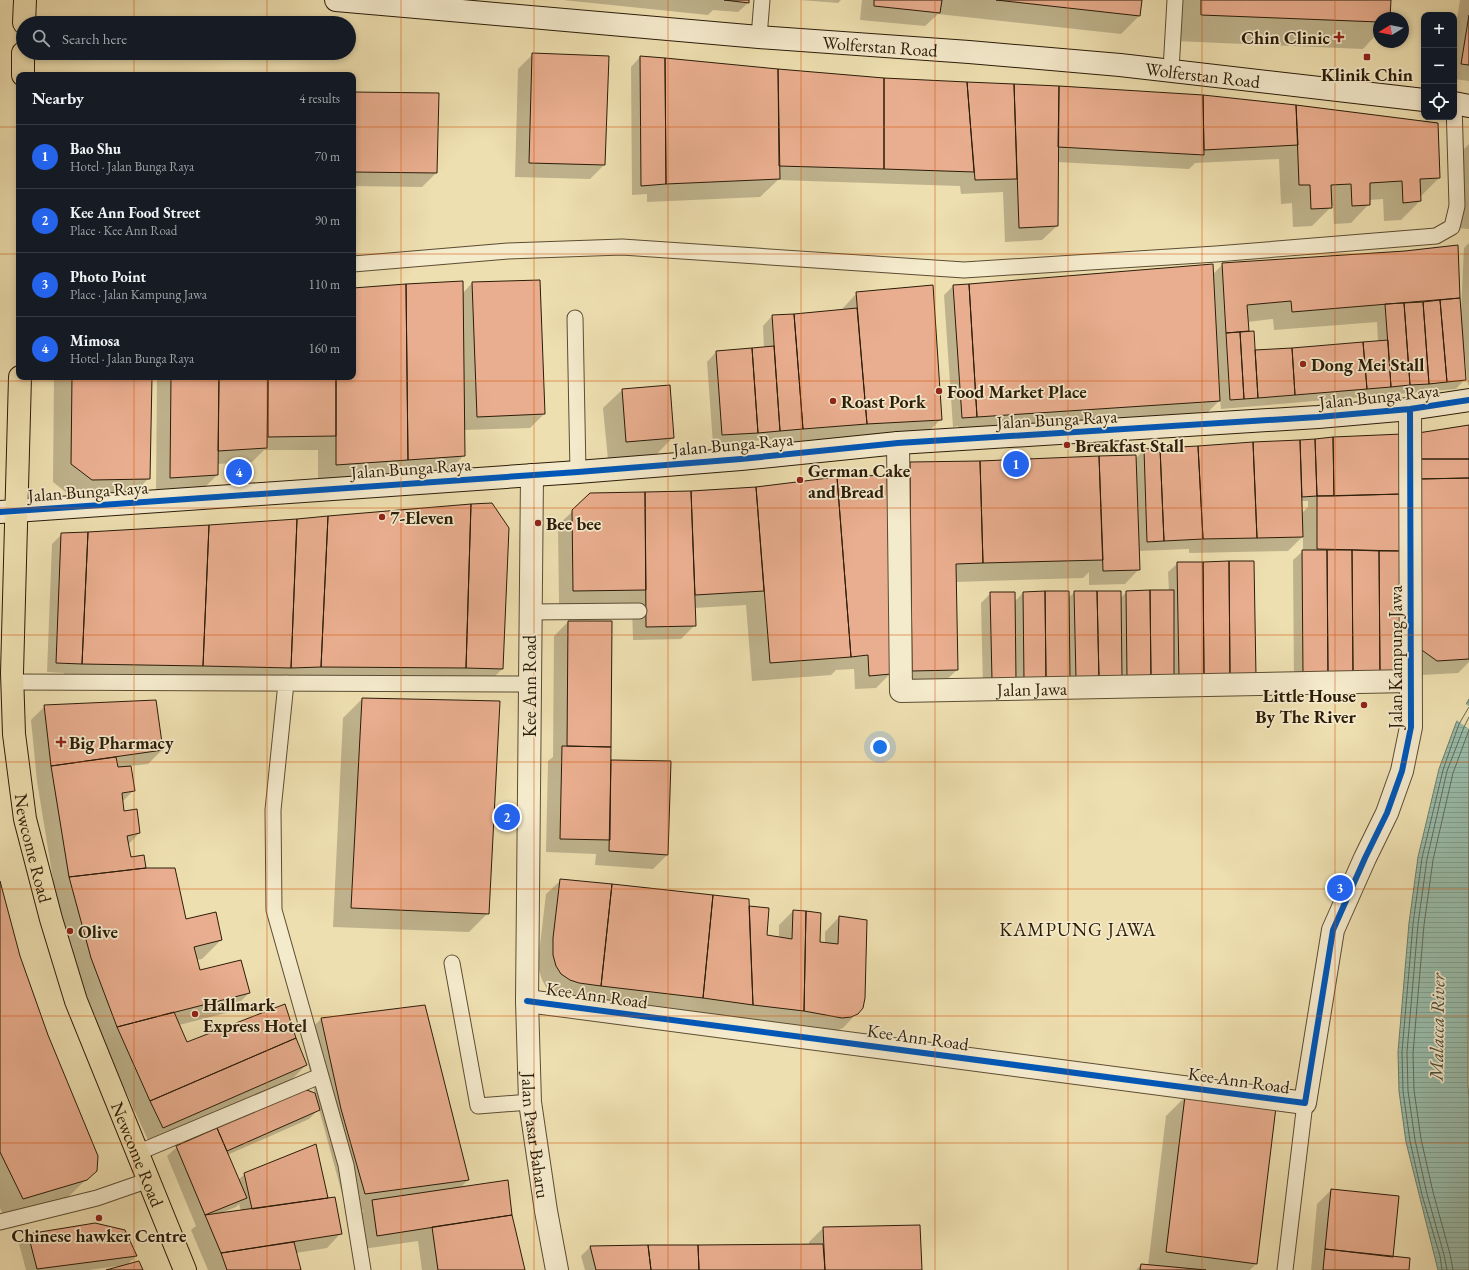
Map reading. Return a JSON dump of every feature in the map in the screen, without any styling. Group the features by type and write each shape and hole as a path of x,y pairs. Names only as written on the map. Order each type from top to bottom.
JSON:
{"main road":[{"path":"24,16 25,0"},
{"path":"22,72 23,60"},
{"name":"Newcome Road","path":"20,380 9,511 8,676 25,819 76,1001 185,1270"}],"street":[{"name":"Wolferstan Road","path":"336,0 759,37 970,52 1171,70 1421,100"},
{"path":"1457,104 1469,106"},
{"name":"Jalan Bunga Raya","path":"9,511 161,502 532,474 578,472 741,459 898,443 1233,423 1410,409 1462,402"},
{"name":"Jalan Kampung Jawa","path":"1305,1103 1333,930 1387,813 1402,771 1411,727 1410,409"},
{"name":"Jalan Jawa","path":"898,443 901,691 1410,681"},
{"name":"Kee Ann Road","path":"532,474 527,1001 1305,1103"},
{"name":"Jalan Pasar Baharu","path":"527,1001 530,1102 556,1270"}],"lane":[{"path":"759,37 762,0"},
{"path":"1171,70 1175,0"},
{"path":"356,264 508,251 622,247 964,270 1216,254 1436,236 1452,227 1457,206 1454,120"},
{"path":"575,318 578,472"},
{"path":"530,612 639,611"},
{"path":"8,676 286,683 530,684"},
{"path":"286,683 273,810 274,910 346,1165 363,1270"},
{"path":"452,963 478,1106 530,1102"},
{"path":"137,1153 320,1076"},
{"path":"1285,1270 1305,1103"},
{"path":"0,1222 97,1198 149,1180"}],"water":[{"name":"Malacca River","path":"1469,699 1469,1270 1438,1270 1406,1142 1399,1091 1398,1052 1409,923 1418,857 1439,769 1456,723"}],"pier":[{"path":"1464,703 1469,706 1469,729 1455,719"}],"building":[{"path":"724,0 749,0 749,3"},
{"path":"874,0 942,0 940,13 874,6"},
{"path":"996,0 1142,0 1140,16"},
{"path":"1201,0 1391,0 1390,12 1373,12 1373,22 1201,15"},
{"path":"1469,15 1469,65 1461,64"},
{"path":"532,53 609,56 605,165 529,163"},
{"path":"640,56 665,58 666,184 641,186"},
{"path":"665,58 778,69 780,179 666,184"},
{"path":"778,69 884,78 884,169 779,166"},
{"path":"884,78 967,82 974,172 884,169"},
{"path":"967,82 1014,84 1017,179 975,180"},
{"path":"1014,84 1059,86 1058,226 1019,228"},
{"path":"1059,86 1203,95 1204,155 1058,147"},
{"path":"356,92 439,93 437,173 356,172"},
{"path":"1203,95 1296,105 1298,145 1204,150"},
{"path":"1296,105 1438,123 1440,178 1420,179 1421,201 1403,203 1402,181 1370,183 1370,205 1352,206 1351,184 1331,185 1332,208 1311,209 1310,185 1299,185"},
{"path":"1458,245 1460,298 1292,312 1291,301 1247,305 1249,331 1226,333 1222,263 1405,251"},
{"path":"1213,264 1220,401 977,417 969,284"},
{"path":"540,280 545,414 477,417 472,282"},
{"path":"463,281 465,456 408,460 406,284"},
{"path":"406,284 408,460 336,465 336,380 356,380 356,288"},
{"path":"969,284 977,417 962,418 953,285"},
{"path":"933,285 942,420 867,424 856,292"},
{"path":"1460,298 1466,380 1447,382 1440,300"},
{"path":"1440,300 1447,382 1429,384 1423,302"},
{"path":"1423,302 1429,384 1410,385 1404,303"},
{"path":"1404,303 1410,385 1391,387 1385,304"},
{"path":"857,308 867,424 803,429 794,314"},
{"path":"794,314 803,429 780,431 772,315"},
{"path":"1254,331 1258,398 1244,399 1240,332"},
{"path":"1240,332 1244,399 1230,400 1226,333"},
{"path":"1388,340 1391,387 1367,389 1363,342"},
{"path":"1363,342 1367,389 1295,395 1292,348"},
{"path":"774,346 780,431 758,433 752,348"},
{"path":"752,348 758,433 722,435 716,351"},
{"path":"1292,348 1295,395 1258,398 1255,350"},
{"path":"72,380 152,380 150,479 92,480 71,464"},
{"path":"171,380 219,380 218,475 170,478"},
{"path":"219,380 268,380 267,448 218,451"},
{"path":"268,380 336,380 336,436 268,437"},
{"path":"670,385 674,438 626,442 622,389"},
{"path":"1469,425 1469,459 1419,459 1418,433"},
{"path":"1402,434 1402,494 1334,496 1333,437"},
{"path":"1333,437 1334,496 1317,496 1315,439"},
{"path":"1315,439 1317,496 1302,497 1300,440"},
{"path":"1300,440 1303,537 1257,538 1253,442"},
{"path":"1253,442 1257,538 1203,539 1198,446"},
{"path":"1198,446 1203,539 1164,541 1160,448"},
{"path":"1160,448 1164,541 1147,542 1144,449"},
{"path":"1136,455 1140,570 1103,571 1099,456"},
{"path":"1099,456 1103,560 983,563 980,461"},
{"path":"1419,459 1469,459 1469,478 1419,479"},
{"path":"980,461 983,563 956,564 958,670 912,671 910,462"},
{"path":"887,475 891,674 869,676 868,655 851,657 837,477"},
{"path":"837,477 851,657 770,663 756,487"},
{"path":"1469,478 1469,659 1437,661 1419,648 1419,479"},
{"path":"756,487 764,591 695,595 691,491"},
{"path":"691,491 696,626 646,627 645,492"},
{"path":"645,492 646,590 573,591 572,510 590,493"},
{"path":"1402,494 1403,551 1317,549 1317,496"},
{"path":"492,503 509,528 503,669 466,668 471,504"},
{"path":"471,504 466,668 321,667 328,516"},
{"path":"328,516 321,667 291,668 297,519"},
{"path":"297,519 291,668 203,666 209,525"},
{"path":"209,525 203,666 82,664 88,532"},
{"path":"88,532 82,664 56,663 61,533"},
{"path":"1302,550 1327,550 1328,675 1303,675"},
{"path":"1327,550 1352,550 1353,674 1328,675"},
{"path":"1352,550 1379,551 1380,674 1353,674"},
{"path":"1379,551 1403,551 1402,660 1389,674 1380,674"},
{"path":"1229,561 1254,561 1256,677 1230,677"},
{"path":"1229,561 1230,677 1204,677 1203,562"},
{"path":"1177,562 1203,562 1204,677 1179,677"},
{"path":"1150,590 1174,590 1174,677 1151,678"},
{"path":"1150,590 1151,678 1127,678 1126,591"},
{"path":"1045,591 1069,591 1070,679 1046,679"},
{"path":"1045,591 1046,679 1024,680 1023,592"},
{"path":"1074,591 1097,591 1099,679 1076,679"},
{"path":"1097,591 1121,591 1122,678 1099,679"},
{"path":"990,592 1015,592 1016,680 992,680"},
{"path":"568,621 612,621 611,747 567,746"},
{"path":"362,698 500,701 489,914 351,908"},
{"path":"156,700 163,750 51,766 44,705"},
{"path":"562,746 611,747 610,840 560,839"},
{"path":"116,757 118,767 131,766 135,791 122,793 124,811 137,809 140,833 127,836 131,857 144,855 146,868 69,877 51,766"},
{"path":"611,760 671,761 668,855 609,851"},
{"path":"146,868 175,868 186,919 216,912 222,940 194,947 200,970 241,960 250,993 117,1027 91,958 69,877"},
{"path":"560,879 612,884 601,986 579,983 570,980 561,974 556,966 553,955 553,938"},
{"path":"0,881 20,956 48,1035 98,1156 97,1171 87,1180 23,1199 0,1152"},
{"path":"612,884 713,895 703,998 601,986"},
{"path":"713,895 749,899 753,1005 703,998"},
{"path":"749,906 769,908 767,935 792,939 793,910 806,911 804,1011 753,1005"},
{"path":"806,911 821,913 820,942 838,944 839,916 867,920 865,998 863,1008 858,1014 851,1017 842,1018 804,1011"},
{"path":"285,1004 296,1038 150,1101 117,1027 174,1012 187,1042"},
{"path":"425,1005 469,1180 365,1194 341,1109 321,1018"},
{"path":"296,1038 307,1065 163,1128 150,1101"},
{"path":"304,1089 315,1093 320,1110 227,1151 217,1128"},
{"path":"1185,1096 1276,1107 1257,1264 1166,1252"},
{"path":"217,1128 247,1198 205,1215 176,1146"},
{"path":"316,1144 328,1198 252,1209 244,1173"},
{"path":"508,1180 512,1215 377,1236 372,1200"},
{"path":"1331,1189 1399,1196 1393,1257 1325,1249"},
{"path":"335,1197 342,1234 221,1253 205,1215"},
{"path":"512,1215 525,1270 438,1270 432,1227"},
{"path":"95,1223 125,1230 137,1256 37,1269 28,1234"},
{"path":"920,1225 922,1270 825,1270 823,1227"},
{"path":"294,1242 301,1270 227,1270 221,1253"},
{"path":"823,1244 825,1270 699,1270 698,1245"},
{"path":"648,1245 698,1245 699,1270 651,1270"},
{"path":"648,1245 651,1270 596,1270 590,1246"},
{"path":"1325,1249 1410,1258 1409,1270 1323,1270"},
{"path":"139,1261 143,1270 106,1270"},
{"path":"1141,1264 1206,1270 1140,1270"}],"cycle path":[{"path":"0,512 578,472 741,459 898,443 1318,417 1410,409 1469,400"},
{"path":"527,1001 1305,1103 1333,930 1387,813 1402,771 1411,727 1410,409"}],"place":[{"name":"Chin Clinic","path":"1339,37"},
{"name":"Klinik Chin","path":"1367,57"},
{"name":"Dong Mei Stall","path":"1303,364"},
{"name":"Food Market Place","path":"939,391"},
{"name":"Roast Pork","path":"833,401"},
{"name":"Breakfast Stall","path":"1067,445"},
{"name":"Bao Shu","path":"1016,464"},
{"name":"Mimosa","path":"239,472"},
{"name":"German Cake and Bread","path":"800,480"},
{"name":"7-Eleven","path":"382,517"},
{"name":"Bee bee","path":"538,523"},
{"name":"Little House By The River","path":"1364,705"},
{"name":"Big Pharmacy","path":"61,742"},
{"name":"Kee Ann Food Street","path":"507,817"},
{"name":"Photo Point","path":"1340,888"},
{"name":"Olive","path":"70,931"},
{"name":"Hallmark Express Hotel","path":"195,1014"},
{"name":"Chinese hawker Centre","path":"99,1218"}],"district":[{"name":"KAMPUNG JAWA","path":"1078,929"}]}
